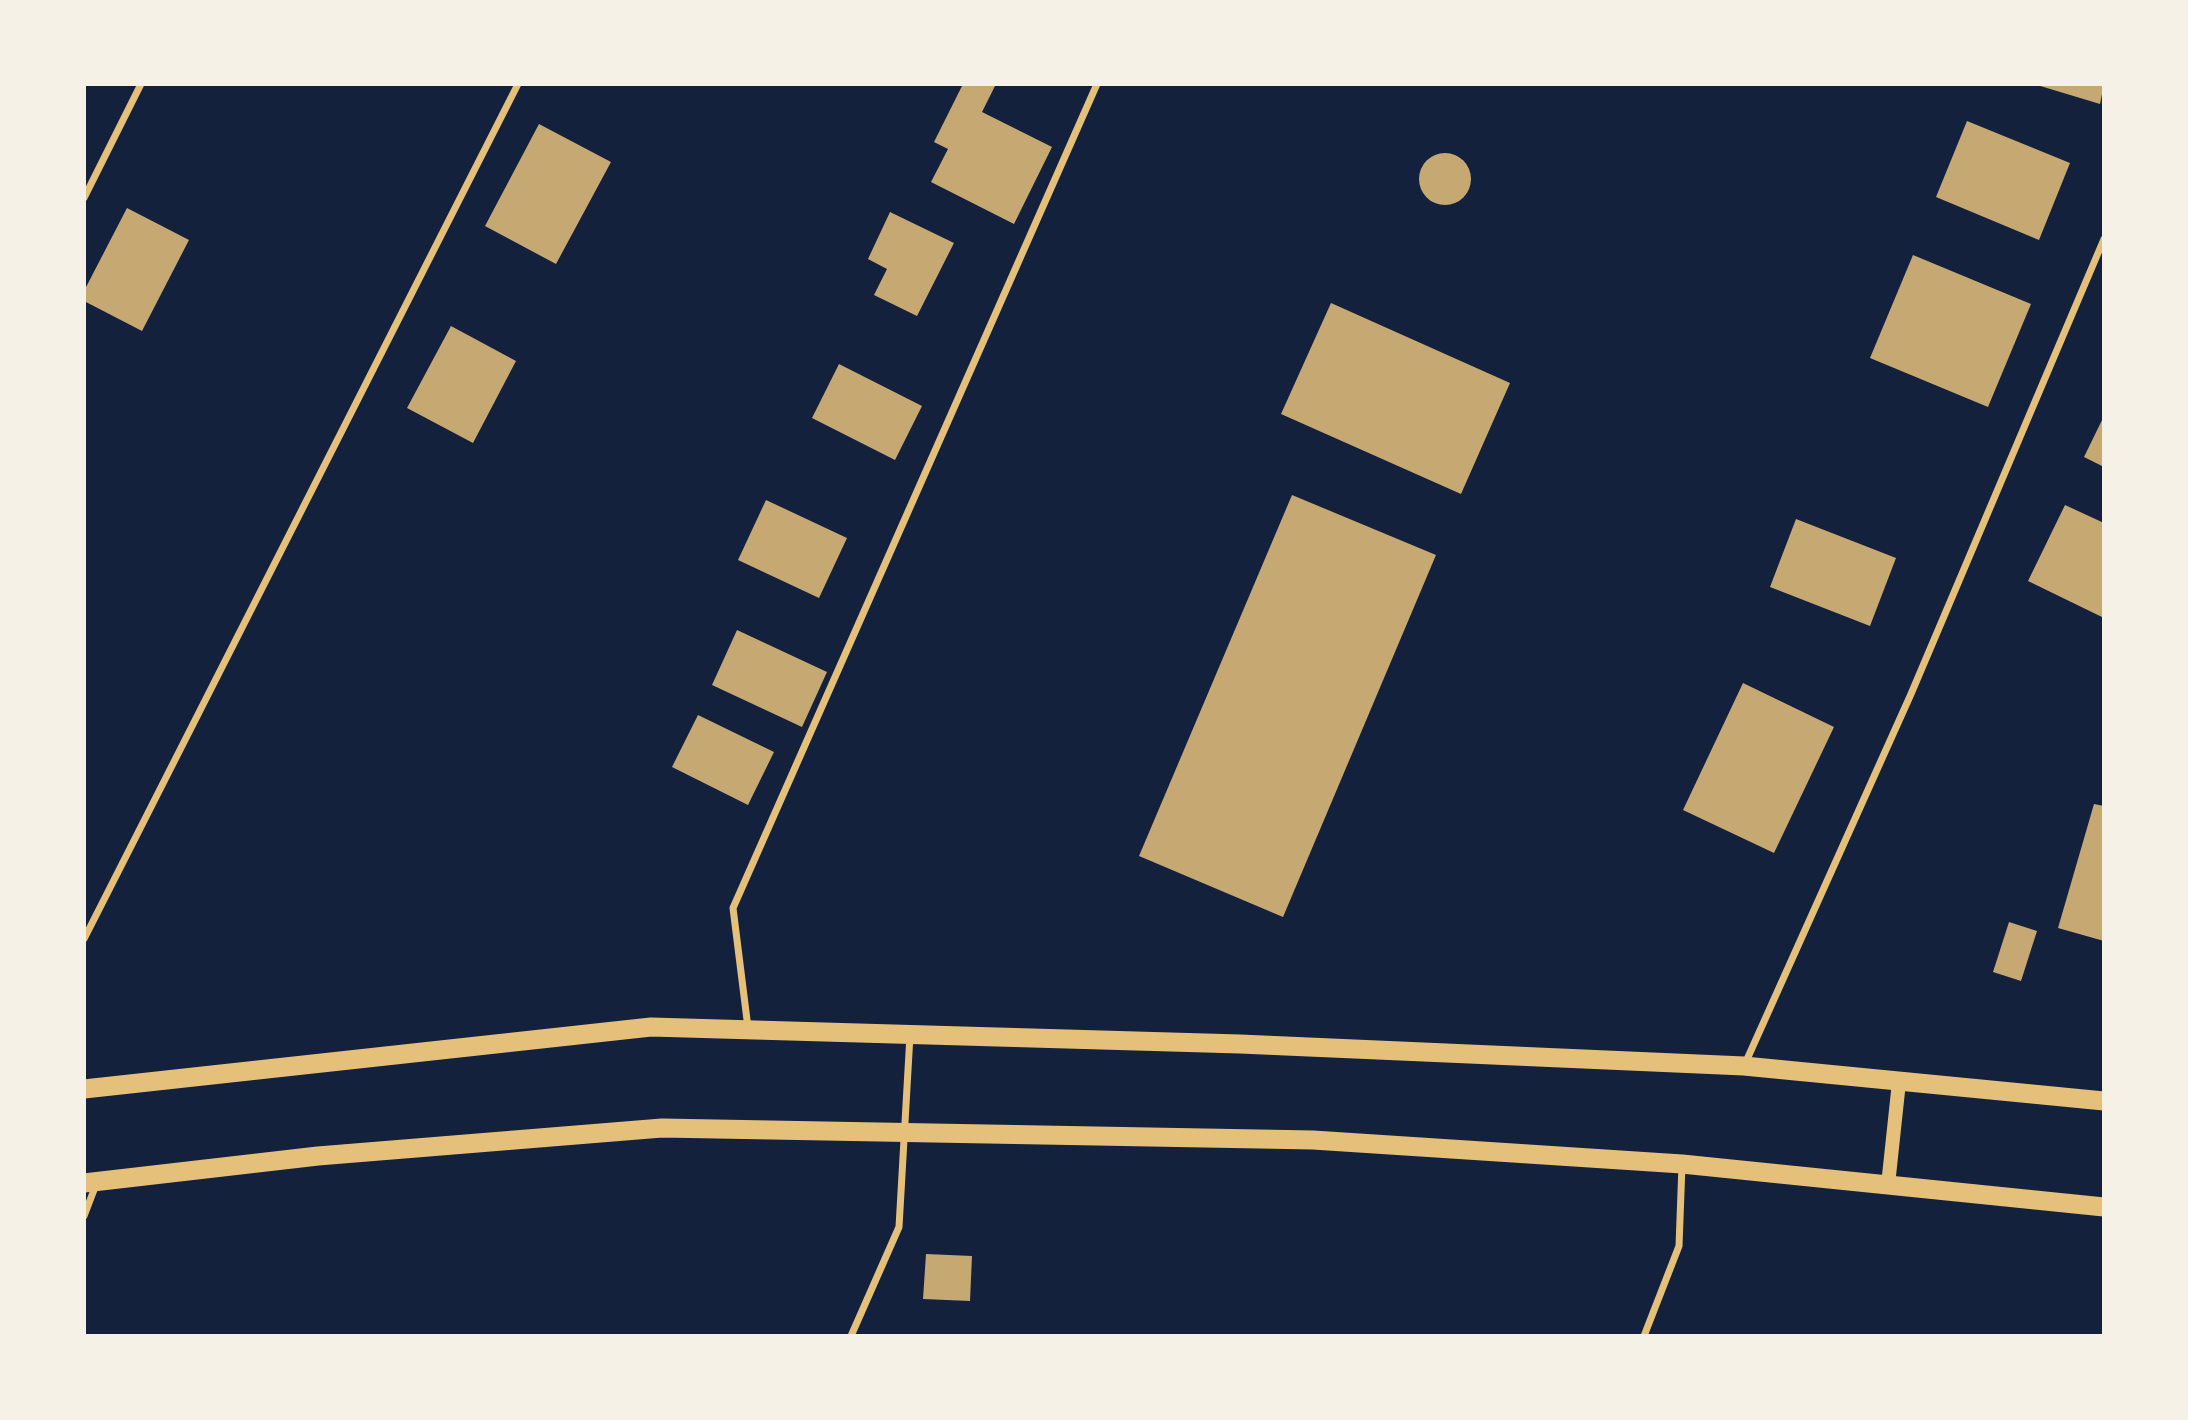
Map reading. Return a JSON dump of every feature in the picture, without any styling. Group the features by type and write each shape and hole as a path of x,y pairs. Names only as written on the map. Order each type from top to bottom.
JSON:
{"highway":[{"path":"84,1088 651,1027 1240,1044 1744,1066 2104,1101"},
{"path":"90,1183 318,1156 662,1128 1313,1140 1682,1164 2104,1207"}],"main road":[{"path":"1888,1185 1899,1082"}],"street":[{"path":"84,198 141,84"},
{"path":"84,939 519,84"},
{"path":"748,1030 733,908 1097,84"},
{"path":"1744,1066 1912,694 2104,239"},
{"path":"852,1336 900,1227 910,1035"},
{"path":"1644,1336 1679,1245 1682,1164"},
{"path":"84,1216 90,1183"}],"building":[{"path":"963,84 996,84 982,112 1052,147 1014,224 931,182 948,149 934,142"},
{"path":"2037,84 2104,84 2100,104 2037,85"},
{"path":"1967,121 2070,163 2039,240 1936,197"},
{"path":"539,124 611,162 556,264 485,226"},
{"path":"1445,153 1455,155 1463,161 1469,169 1469,189 1463,197 1455,203 1445,205 1435,203 1427,197 1421,189 1419,179 1421,169 1427,161 1435,155"},
{"path":"127,208 189,240 142,331 84,301 84,291"},
{"path":"890,212 954,243 917,316 874,295 887,269 868,259"},
{"path":"1913,255 2031,304 1988,407 1870,358"},
{"path":"1331,303 1510,383 1461,494 1281,414"},
{"path":"451,326 516,361 473,443 407,408"},
{"path":"839,364 922,406 895,460 812,418"},
{"path":"2104,416 2104,467 2084,457"},
{"path":"1292,495 1436,555 1283,917 1139,856"},
{"path":"766,500 847,538 819,598 738,560"},
{"path":"2065,505 2104,523 2104,618 2028,581"},
{"path":"1796,519 1896,558 1870,626 1770,587"},
{"path":"737,630 827,672 802,727 712,685"},
{"path":"1743,683 1834,727 1774,853 1683,810"},
{"path":"698,715 774,752 748,805 672,767"},
{"path":"2094,804 2104,806 2104,941 2058,928"},
{"path":"2009,922 2037,931 2021,981 1993,972"},
{"path":"926,1254 972,1256 970,1301 923,1299"}]}
